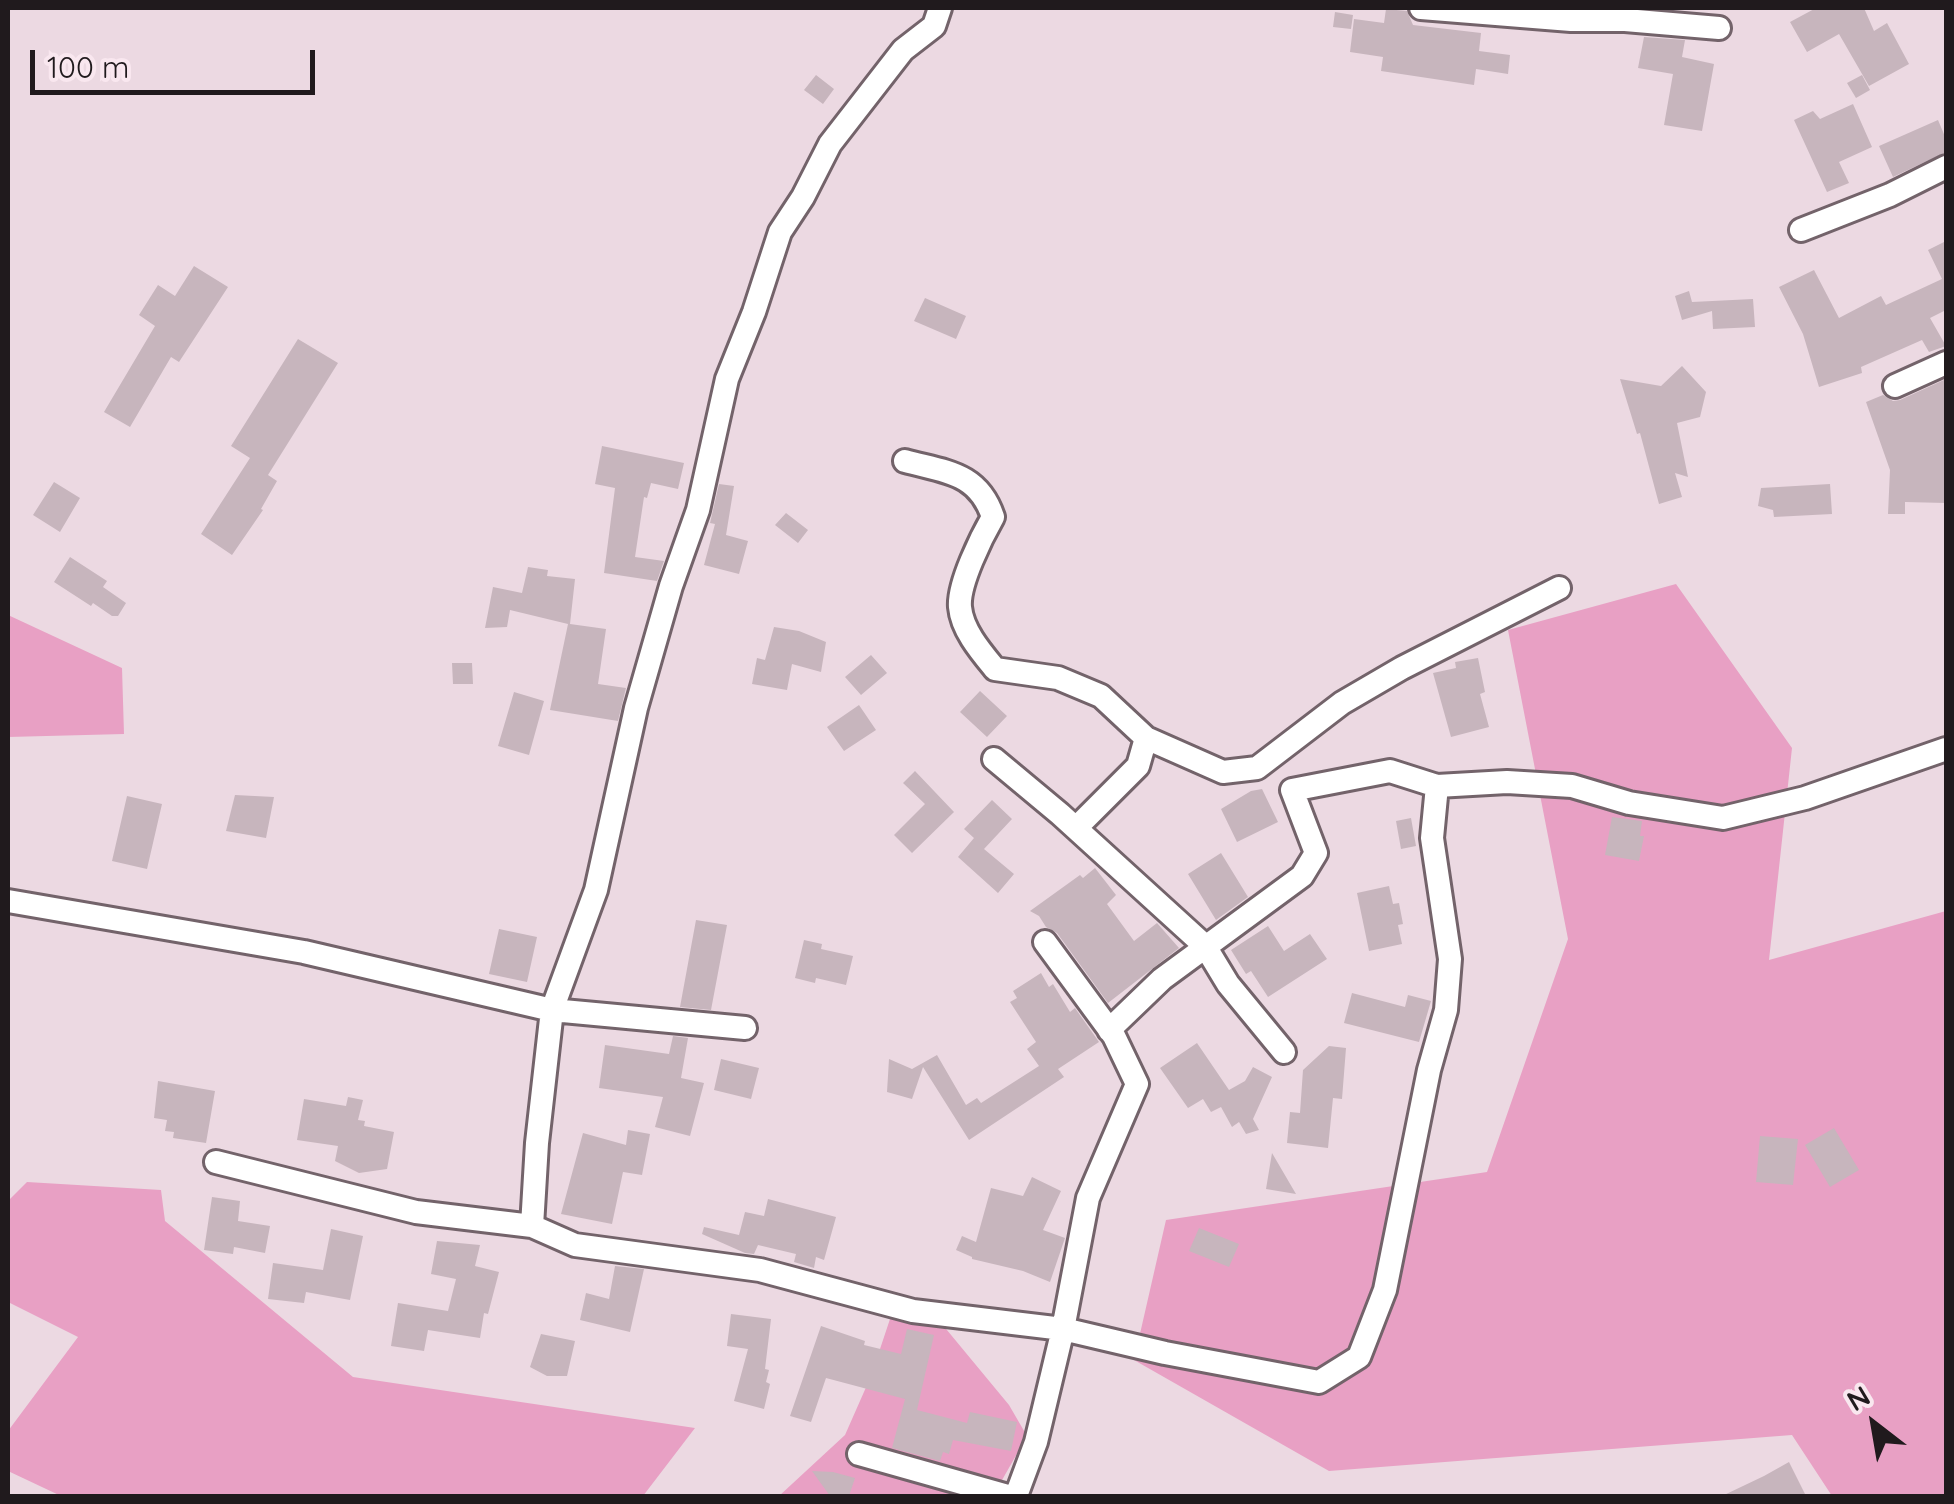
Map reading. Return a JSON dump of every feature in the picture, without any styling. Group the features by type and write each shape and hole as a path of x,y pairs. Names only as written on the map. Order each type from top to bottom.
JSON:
{"street":[{"path":"532,1226 552,1010 596,890 636,708 671,586 698,510 726,378 754,312 780,232 804,197 830,144 904,50 934,26 940,8"},
{"path":"1421,8 1531,12 1719,28"},
{"path":"1801,230 1890,195 1946,167"},
{"path":"1896,386 1946,364"},
{"path":"905,461 966,477 988,502 993,517 976,547 960,606 975,646 995,668 1058,678 1101,696 1146,738 1224,772 1258,768 1342,702 1560,588"},
{"path":"1076,828 1138,766 1146,738"},
{"path":"1109,1030 1162,979 1302,876 1316,853 1292,790 1390,771 1437,786 1507,782 1572,786 1629,803 1723,818 1804,798 1946,749"},
{"path":"994,759 1205,946 1228,984 1284,1052"},
{"path":"216,1162 416,1212 532,1226 575,1245 760,1270 914,1310 1063,1329 1165,1354 1320,1382 1360,1356 1385,1290 1429,1070 1446,1010 1450,959 1432,838 1437,786"},
{"path":"8,900 304,952 552,1010 745,1028"},
{"path":"1016,1496 1036,1442 1088,1198 1137,1084 1109,1030 1046,942"},
{"path":"859,1454 1008,1496"}],"shaded area":[{"path":"1676,584 1792,748 1769,960 1946,911 1946,1496 1832,1496 1792,1435 1329,1471 1134,1360 1166,1220 1487,1172 1568,939 1508,630"},
{"path":"8,615 122,668 124,734 8,737"},
{"path":"27,1182 161,1190 165,1221 353,1377 695,1428 643,1496 61,1496 8,1471 8,1431 78,1337 8,1302 8,1201"},
{"path":"937,1318 1009,1405 1027,1436 993,1496 779,1496 845,1435 890,1319"}],"building":[{"path":"1816,8 1864,8 1874,31 1887,23 1909,64 1869,86 1839,34 1807,52 1790,22"},
{"path":"1386,9 1407,11 1413,25 1481,33 1479,51 1510,55 1508,74 1476,69 1474,85 1381,71 1383,57 1350,52 1354,19 1384,23"},
{"path":"1335,12 1353,15 1351,29 1333,27"},
{"path":"1644,37 1685,40 1682,57 1714,64 1702,131 1664,125 1673,74 1638,68"},
{"path":"816,75 834,89 823,104 804,90"},
{"path":"1862,75 1870,90 1856,98 1847,83"},
{"path":"1853,104 1872,147 1839,162 1849,183 1827,192 1794,120 1813,111 1820,119"},
{"path":"1938,120 1946,139 1946,152 1893,177 1879,146"},
{"path":"1946,241 1946,310 1930,318 1946,346 1929,352 1922,340 1861,367 1862,373 1819,387 1803,334 1779,287 1814,270 1839,318 1881,296 1886,305 1942,279 1928,250"},
{"path":"194,266 228,287 179,362 171,357 130,427 104,412 155,326 139,315 158,285 175,296"},
{"path":"1689,291 1692,302 1753,299 1755,327 1713,329 1712,311 1682,320 1675,296"},
{"path":"925,298 966,316 956,339 914,321"},
{"path":"298,339 338,363 268,475 277,481 263,510 232,555 201,534 250,458 231,446"},
{"path":"1682,366 1706,392 1700,417 1677,423 1688,477 1675,473 1682,497 1659,504 1640,433 1637,434 1620,379 1661,386"},
{"path":"1946,379 1946,503 1905,502 1905,514 1888,514 1890,470 1866,402 1883,395 1900,400"},
{"path":"602,446 684,463 678,489 651,483 647,498 644,497 635,557 664,561 657,581 604,573 615,488 595,484"},
{"path":"54,482 80,498 60,532 33,515"},
{"path":"719,484 734,486 726,535 748,541 739,574 704,565 715,524 710,523"},
{"path":"1830,484 1832,514 1774,517 1773,510 1758,506 1761,488"},
{"path":"786,513 808,530 798,543 775,525"},
{"path":"70,557 107,581 103,587 126,603 118,616 93,603 91,606 54,582"},
{"path":"528,567 548,570 547,576 575,579 570,624 606,629 598,684 626,688 618,721 550,710 568,624 510,610 507,627 485,628 493,587 522,593"},
{"path":"774,627 799,631 826,642 821,672 792,664 787,690 752,684 757,658 765,660"},
{"path":"871,655 887,673 861,695 845,677"},
{"path":"1478,658 1485,692 1480,694 1489,727 1451,737 1433,673 1456,668 1455,662"},
{"path":"452,663 472,663 473,684 453,684"},
{"path":"980,691 1007,716 987,737 960,712"},
{"path":"514,692 544,701 529,755 498,746"},
{"path":"859,705 876,730 844,751 827,727"},
{"path":"915,771 954,812 912,853 894,835 925,804 903,783"},
{"path":"1262,789 1278,822 1237,842 1221,809 1251,791"},
{"path":"235,795 274,797 266,838 226,831"},
{"path":"127,796 162,804 147,869 112,861"},
{"path":"992,800 1012,819 984,849 1014,874 998,893 958,857 974,838 964,829"},
{"path":"1612,817 1642,821 1640,836 1644,836 1639,861 1605,855"},
{"path":"1411,818 1416,846 1401,849 1396,821"},
{"path":"1221,853 1248,897 1216,920 1188,874"},
{"path":"1095,868 1116,895 1107,904 1134,941 1157,923 1179,948 1108,1003 1057,933 1030,911"},
{"path":"1389,886 1393,904 1399,903 1402,944 1369,951 1357,893"},
{"path":"696,920 727,925 711,1010 680,1007"},
{"path":"1268,926 1284,951 1310,934 1327,959 1268,997 1251,971 1246,974 1231,950"},
{"path":"499,929 537,937 527,982 489,974"},
{"path":"804,940 822,944 821,949 853,956 846,985 795,978"},
{"path":"1041,973 1049,987 1053,984 1070,1012 1075,1008 1099,1042 1058,1069 1064,1077 969,1140 923,1067 912,1099 887,1092 889,1059 912,1069 937,1055 966,1105 977,1098 981,1103 1039,1066 1027,1049 1036,1042 1010,1002 1017,998 1013,991"},
{"path":"1352,993 1405,1007 1408,995 1431,1001 1419,1042 1344,1023"},
{"path":"673,1036 688,1038 681,1078 704,1083 690,1136 655,1127 663,1097 599,1088 605,1045 669,1054"},
{"path":"1197,1043 1229,1090 1245,1081 1253,1067 1272,1077 1253,1119 1259,1130 1246,1134 1239,1122 1232,1127 1221,1107 1211,1112 1203,1099 1188,1108 1160,1068"},
{"path":"1329,1046 1346,1048 1342,1099 1333,1098 1328,1148 1287,1143 1290,1112 1300,1113 1303,1070"},
{"path":"721,1059 759,1068 751,1099 714,1090"},
{"path":"158,1081 215,1091 206,1143 173,1138 174,1132 165,1131 167,1120 154,1118"},
{"path":"348,1097 363,1100 358,1120 365,1121 364,1126 394,1132 387,1169 359,1173 335,1161 338,1146 297,1140 304,1099 346,1106"},
{"path":"1834,1128 1859,1170 1830,1187 1805,1145"},
{"path":"628,1130 650,1134 642,1175 623,1172 612,1224 561,1214 583,1133 626,1145"},
{"path":"1760,1136 1798,1139 1793,1185 1756,1182"},
{"path":"1272,1153 1296,1194 1266,1189"},
{"path":"1032,1177 1061,1191 1043,1230 1065,1238 1050,1282 972,1259 956,1250 962,1236 976,1242 991,1188 1023,1196"},
{"path":"212,1197 240,1201 238,1221 270,1226 265,1253 234,1247 233,1254 204,1250"},
{"path":"768,1199 836,1217 824,1260 816,1257 814,1268 794,1262 796,1254 758,1245 754,1254 745,1253 702,1234 704,1227 739,1235 745,1212 764,1216"},
{"path":"1199,1228 1239,1244 1229,1267 1189,1251"},
{"path":"331,1229 363,1236 350,1300 306,1292 304,1303 268,1299 273,1263 323,1270"},
{"path":"437,1241 480,1245 475,1266 499,1272 488,1314 484,1313 480,1338 428,1330 424,1351 391,1346 398,1303 448,1311 456,1279 431,1274"},
{"path":"615,1266 644,1269 630,1332 580,1320 586,1293 609,1299"},
{"path":"731,1314 771,1319 765,1369 769,1370 766,1382 770,1384 764,1409 734,1401 748,1349 727,1346"},
{"path":"821,1326 865,1341 864,1345 901,1354 907,1329 934,1335 917,1410 967,1423 970,1412 1017,1422 1011,1451 953,1440 949,1454 943,1452 940,1461 892,1448 905,1399 826,1378 811,1422 790,1416"},
{"path":"541,1334 575,1341 567,1376 547,1376 530,1367"},
{"path":"1789,1462 1806,1496 1722,1496 1764,1476"},
{"path":"812,1471 855,1478 849,1496 830,1496"}]}
